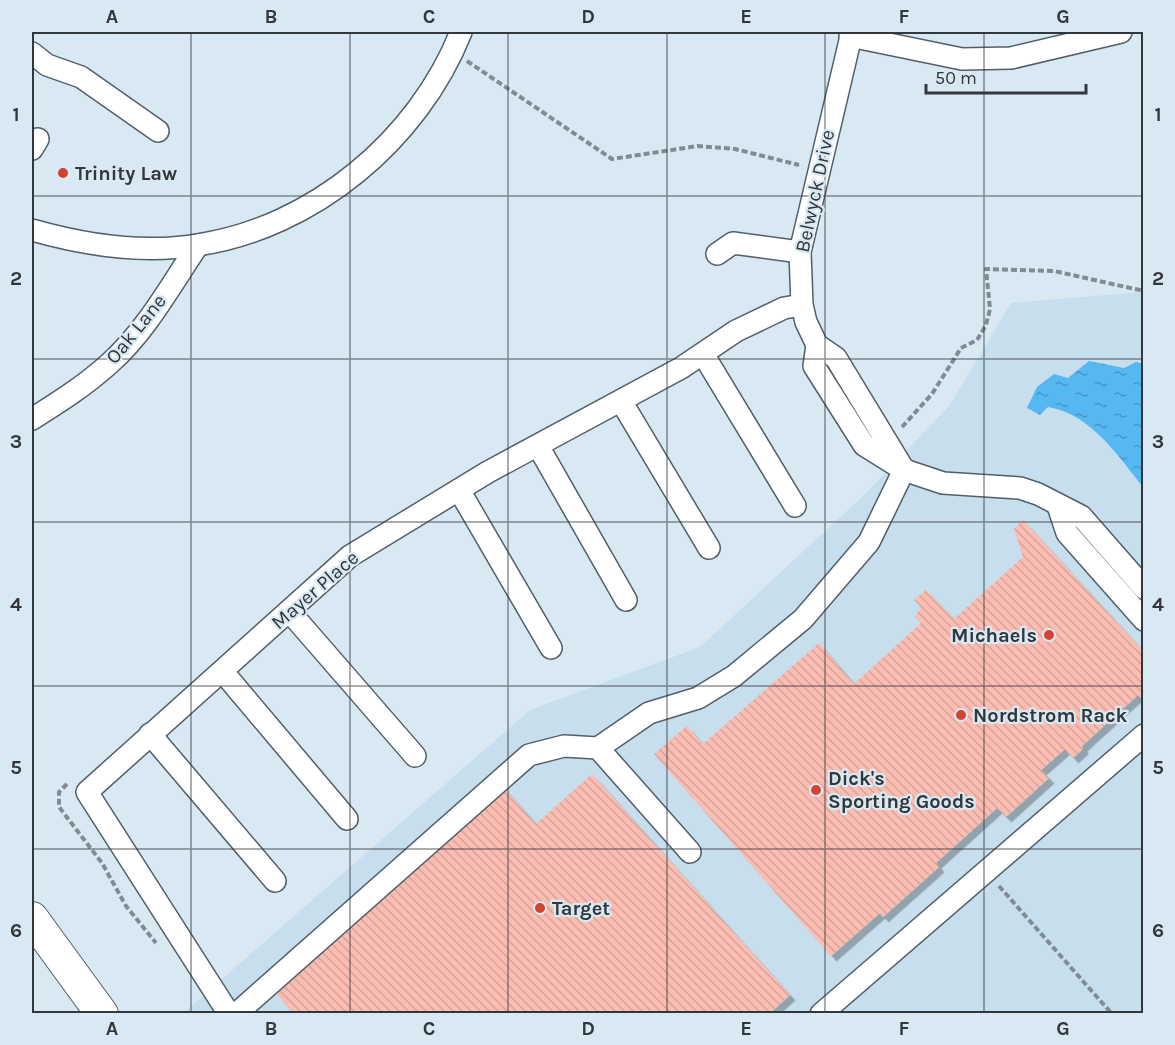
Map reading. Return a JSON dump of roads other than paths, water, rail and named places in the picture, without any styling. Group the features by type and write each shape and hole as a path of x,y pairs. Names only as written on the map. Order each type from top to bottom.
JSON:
{"highway":[{"path":"32,918 102,1014"}],"street":[{"path":"851,34 962,59 1011,58 1121,32"},
{"name":"Belwyck Drive","path":"851,34 800,252 802,305 806,322 817,345 814,366 864,445 904,470 943,483 1020,488 1038,494 1081,516 1143,588"},
{"path":"32,230 72,241 113,247 198,245 280,220 344,185 400,130 424,100 461,38"},
{"path":"32,53 47,65 81,77 158,131"},
{"path":"717,254 733,243 800,252"},
{"name":"Oak Lane","path":"32,419 72,393 111,363 138,332 198,245"},
{"name":"Mayer Place","path":"229,1014 87,792 350,556 459,490 703,354 736,331 784,308 802,305"},
{"path":"703,354 795,506"},
{"path":"621,401 709,548"},
{"path":"538,446 627,600"},
{"path":"236,1014 529,755 564,747 597,748 649,713 698,698 734,676 803,619 869,542 904,470"},
{"path":"459,490 551,648"},
{"path":"1058,506 1067,533 1143,620"},
{"path":"289,612 415,756"},
{"path":"223,672 347,819"},
{"path":"150,734 275,881"},
{"path":"821,1014 1143,735"},
{"path":"597,748 690,852"}],"water":[{"path":"1089,361 1124,368 1136,362 1143,364 1143,487 1102,438 1077,418 1048,407 1040,415 1027,408 1037,387 1054,374 1068,378"}],"place":[{"name":"Trinity Law","path":"63,173"},
{"name":"Michaels","path":"1049,635"},
{"name":"Nordstrom Rack","path":"961,715"},
{"name":"Dick's Sporting Goods","path":"816,790"},
{"name":"Target","path":"540,908"}]}
